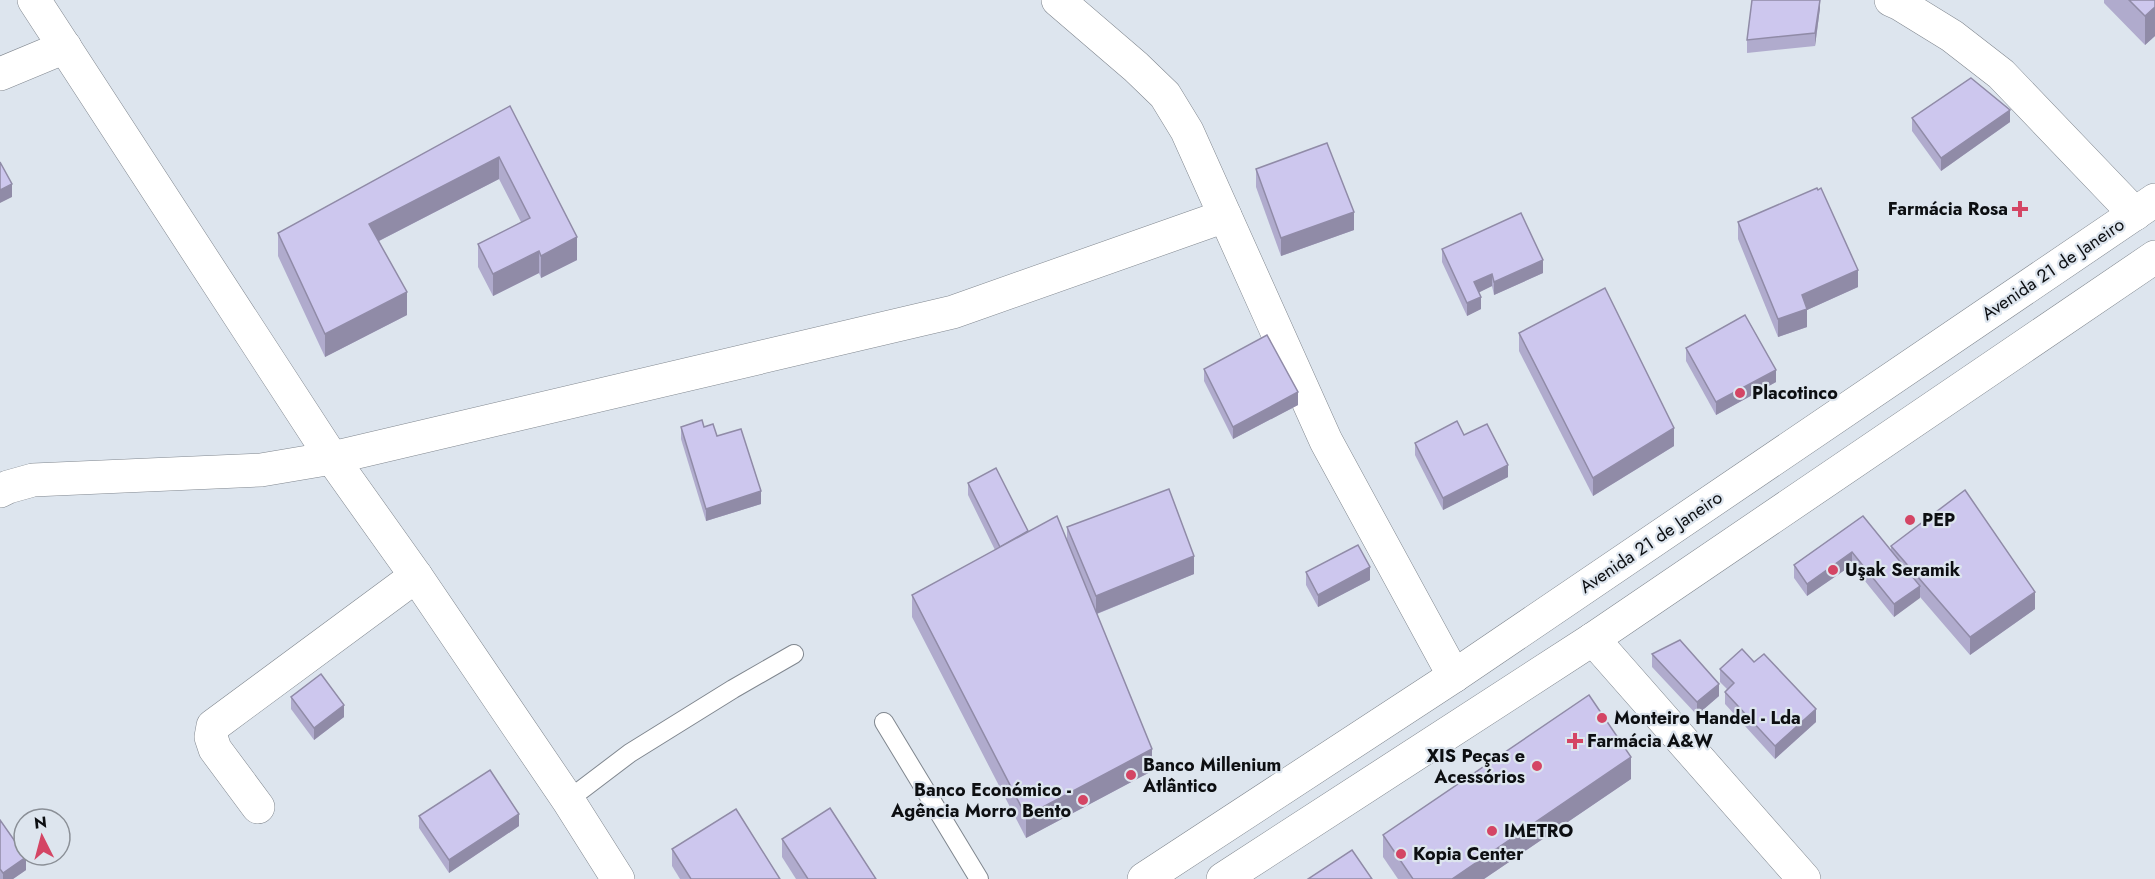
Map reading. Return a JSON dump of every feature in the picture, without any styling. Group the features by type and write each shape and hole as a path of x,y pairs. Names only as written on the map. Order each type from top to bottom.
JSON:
{"street":[{"path":"34,0 332,458 416,576 568,800 618,879"},
{"path":"1058,0 1136,67 1164,95 1187,131 1326,441 1454,676"},
{"path":"1891,0 1900,3 1952,36 2001,74 2145,207"},
{"path":"0,74 65,47"},
{"name":"Avenida 21 de Janeiro","path":"1144,879 1454,676 2145,207"},
{"path":"0,492 8,487 33,480 261,470 332,458 953,312 1226,216"},
{"path":"1223,879 1593,639 2152,263"},
{"path":"258,807 215,749 211,737 213,726 416,576"},
{"path":"1593,639 1804,879"}],"lane":[{"path":"568,800 630,753 794,654"},
{"path":"884,722 979,879"}],"building":[{"path":"1752,0 1820,0 1815,33 1747,40"},
{"path":"2129,0 2155,0 2155,7 2145,16"},
{"path":"1971,78 2010,110 1941,158 1912,118"},
{"path":"510,106 577,237 541,256 539,251 493,274 478,244 530,218 499,157 369,224 407,292 325,334 278,233"},
{"path":"1327,143 1354,212 1281,238 1256,169"},
{"path":"0,162 12,184 0,190"},
{"path":"1817,188 1818,190 1821,188 1858,270 1802,295 1807,309 1778,319 1738,222"},
{"path":"1521,213 1543,260 1494,282 1492,274 1474,282 1481,297 1467,303 1442,249"},
{"path":"1605,288 1674,428 1593,478 1519,333"},
{"path":"1745,315 1776,370 1716,402 1686,348"},
{"path":"1267,335 1298,392 1233,427 1204,369"},
{"path":"702,420 704,427 713,424 717,436 741,429 761,491 706,509 681,427"},
{"path":"1457,421 1464,435 1487,424 1508,465 1443,498 1415,443"},
{"path":"996,468 1028,531 1000,547 968,483"},
{"path":"1169,489 1194,556 1096,596 1067,527"},
{"path":"1965,490 2035,592 1970,637 1891,546"},
{"path":"1057,516 1152,749 1026,816 912,595"},
{"path":"1863,516 1920,586 1894,604 1852,552 1807,584 1794,565"},
{"path":"1358,545 1370,567 1318,595 1306,572"},
{"path":"1680,640 1719,684 1697,702 1652,654"},
{"path":"1742,649 1754,662 1764,654 1816,709 1775,746 1725,692 1734,683 1720,669"},
{"path":"321,674 344,705 314,728 291,697"},
{"path":"1589,695 1631,757 1452,879 1413,879 1383,835"},
{"path":"490,770 519,814 449,860 419,816"},
{"path":"830,808 876,879 808,879 782,839"},
{"path":"736,809 780,879 691,879 672,849"},
{"path":"0,820 12,837 12,867 3,873 0,869"},
{"path":"1352,850 1372,879 1308,879"}],"place":[{"name":"Farmácia Rosa","path":"2020,209"},
{"name":"Placotinco","path":"1740,393"},
{"name":"PEP","path":"1910,520"},
{"name":"Uşak Seramik","path":"1833,570"},
{"name":"Monteiro Handel - Lda","path":"1602,718"},
{"name":"Farmácia A&W","path":"1575,741"},
{"name":"XIS Peças e Acessórios","path":"1537,766"},
{"name":"Banco Millenium Atlântico","path":"1131,775"},
{"name":"Banco Económico - Agência Morro Bento","path":"1083,800"},
{"name":"IMETRO","path":"1492,831"},
{"name":"Kopia Center","path":"1401,854"}]}
